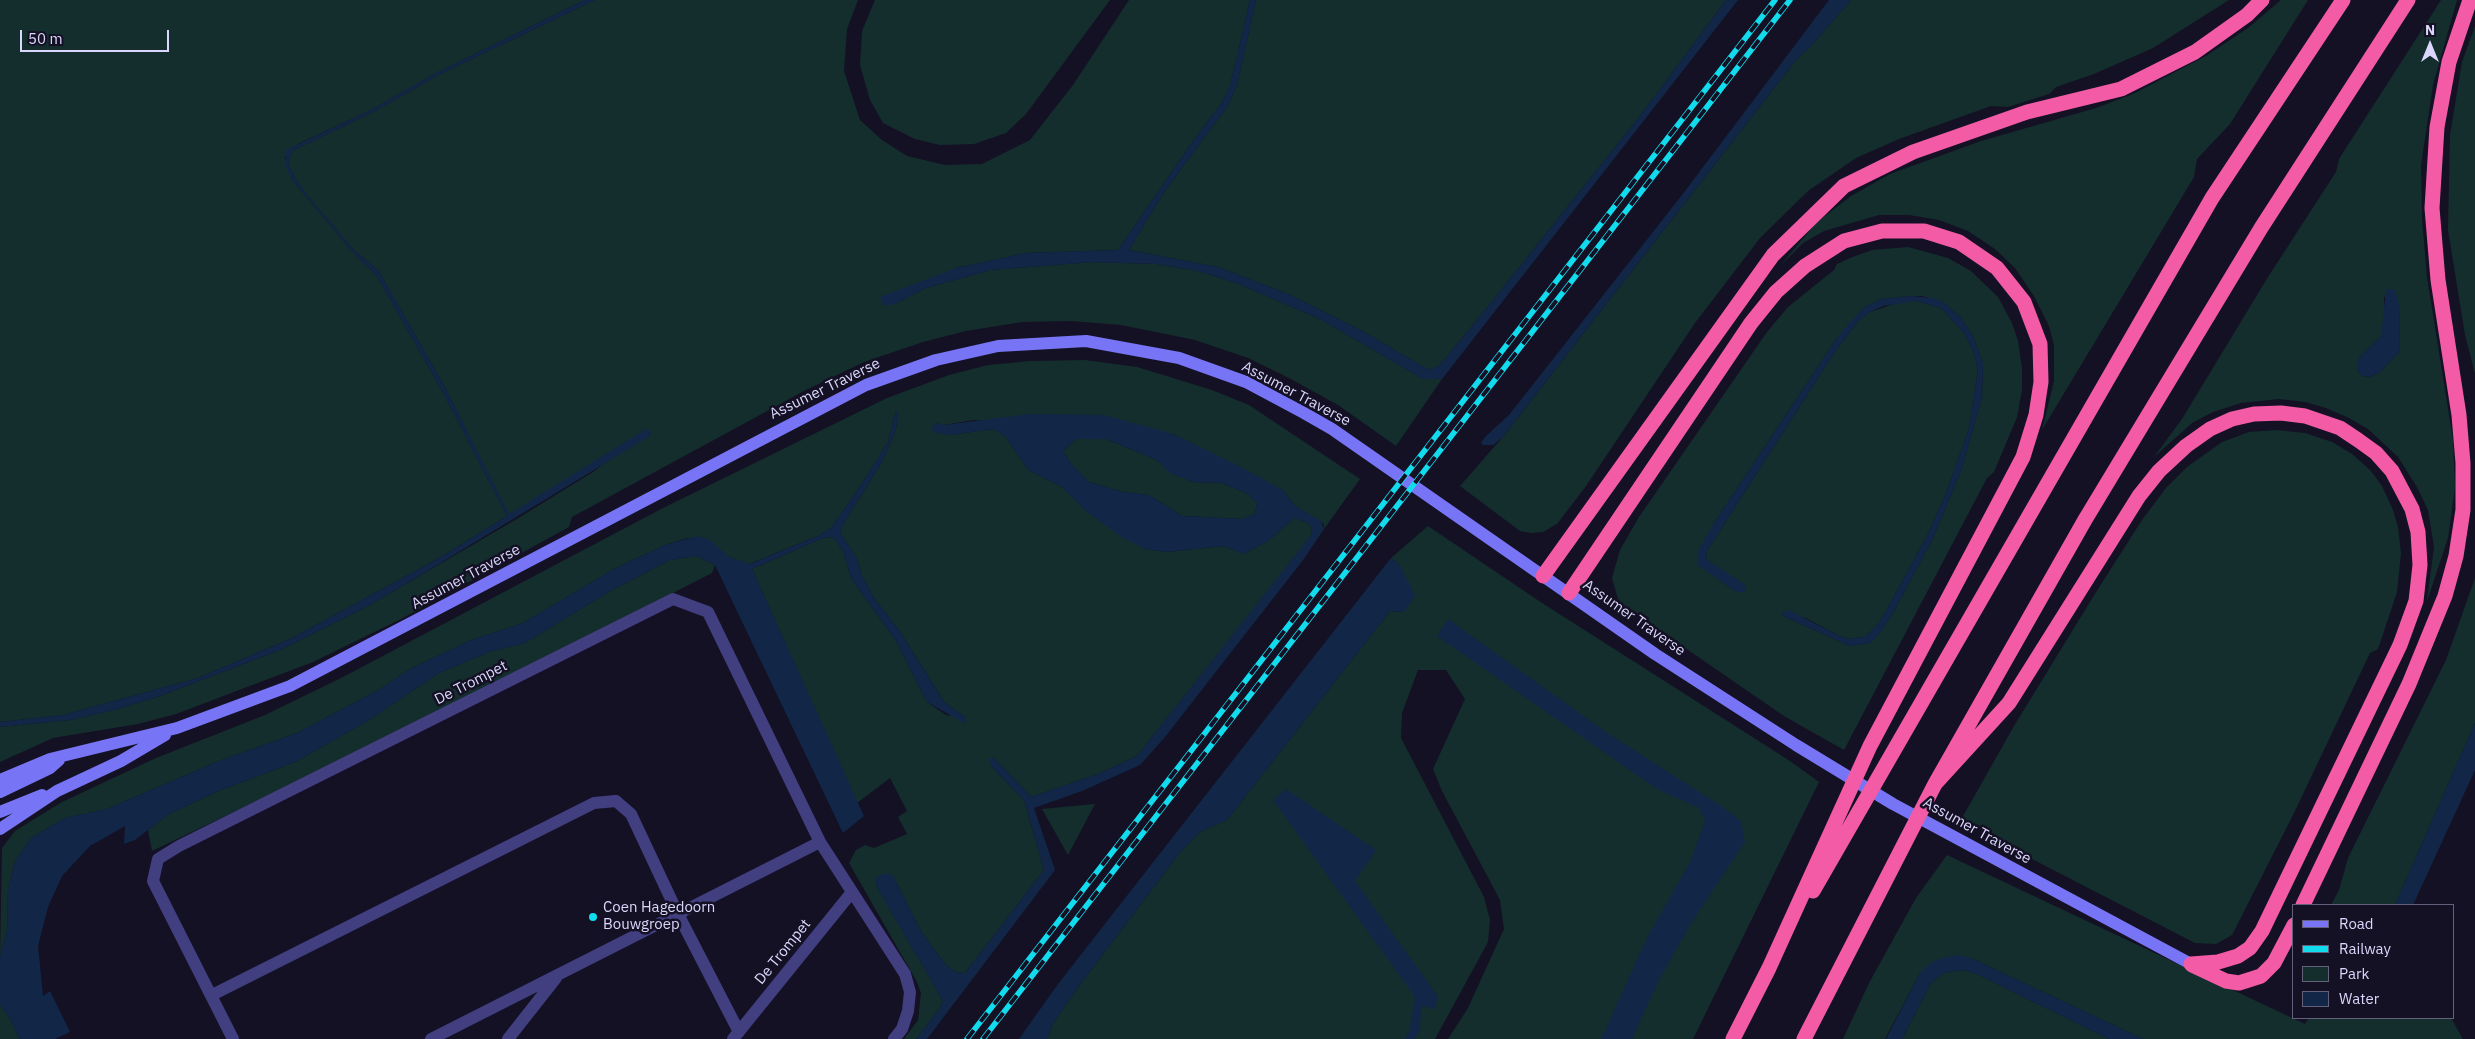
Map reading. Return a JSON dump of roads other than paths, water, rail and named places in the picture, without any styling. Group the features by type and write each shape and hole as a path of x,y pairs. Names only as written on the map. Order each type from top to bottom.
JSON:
{"highway":[{"path":"1543,576 1773,255 1844,186 1922,149 2027,112 2121,89 2195,52 2247,15 2262,0"},
{"path":"1769,968 2212,198 2343,0"},
{"path":"1804,1039 1935,784 2091,509 2261,228 2408,0"},
{"path":"2303,904 2412,676 2445,596 2456,556 2463,510 2463,463 2459,415 2438,280 2432,208 2437,127 2449,62 2470,0"},
{"path":"1569,593 1751,323 1783,286 1805,266 1844,241 1882,231 1924,232 1959,242 1997,268 2024,302 2040,344 2041,382 2036,416 2023,457 1870,746 1769,968 1733,1039"},
{"path":"1935,784 2009,703 2140,496 2159,470 2186,446 2210,429 2232,419 2254,414 2272,413 2305,416 2340,428 2358,440 2376,453 2392,470 2412,509 2418,532 2420,565 2416,600 2400,645 2262,931 2250,948 2238,956 2218,962 2191,964"},
{"path":"2191,964 2226,980 2239,983 2261,976 2274,963 2292,928"}],"main road":[{"name":"Assumer Traverse","path":"0,780 50,759 178,728 290,686 866,385 936,360 998,346 1086,341 1179,358 1246,382 1332,429 1655,654 1796,745 1893,804 2191,964"},
{"name":"Assumer Traverse","path":"0,829 57,791 121,761 178,728"},
{"name":"Assumer Traverse","path":"0,792 50,768 62,757"},
{"name":"Assumer Traverse","path":"0,812 30,799 57,791"}],"street":[{"name":"De Trompet","path":"233,1039 153,881 158,859 179,846 673,599 708,612 820,842 905,974 910,992 908,1011 902,1029 894,1039"},
{"name":"De Trompet","path":"212,995 594,803 616,801 631,814 736,1035 852,892"},
{"path":"431,1039 820,842"},
{"path":"508,1039 559,974"}],"water":[{"path":"585,0 595,0 438,75 377,110 292,151 288,163 294,177 307,195 352,248 379,272 443,384 509,514 646,429 651,432 650,436 368,606 280,650 160,696 118,709 70,720 0,727 0,722 63,715 198,678 292,638 439,558 507,516 440,387 377,276 350,249 292,180 286,166 286,150 373,109 438,72"},
{"path":"1250,0 1256,0 1237,85 1227,107 1164,192 1129,250 1218,267 1288,294 1364,332 1429,370 1440,365 1485,310 1643,112 1726,0 1738,0 1442,379 1423,379 1322,320 1239,284 1198,271 1157,264 1093,262 991,270 926,288 895,304 883,306 880,297 956,268 1026,253 1118,250 1195,138 1221,104 1230,86"},
{"path":"1829,0 1851,0 1811,46 1796,60 1502,438 1493,445 1483,445 1481,443 1485,437 1509,415 1682,195"},
{"path":"2386,289 2395,290 2399,304 2400,351 2380,372 2369,377 2362,376 2357,370 2357,363 2359,358 2381,336"},
{"path":"1911,296 1933,298 1943,302 1960,317 1972,334 1983,363 1982,397 1961,471 1933,538 1893,613 1879,634 1870,643 1850,646 1783,616 1782,613 1789,610 1839,636 1849,639 1865,637 1880,622 1927,536 1947,491 1969,428 1978,370 1973,350 1964,333 1941,308 1916,301 1883,306 1870,312 1858,321 1834,353 1707,551 1706,559 1745,585 1746,590 1741,593 1735,591 1697,564 1697,557 1699,549 1714,523 1837,338 1865,307 1881,299"},
{"path":"896,411 898,411 896,429 883,460 840,532 857,559 862,576 876,601 899,630 944,702 965,717 966,724 927,702 896,641 851,578 843,551 836,540 830,537 823,538 752,569 864,816 843,833 715,565 697,556 670,560 612,590 525,643 489,652 439,673 369,720 295,762 216,792 169,814 135,840 124,844 125,826 90,846 62,876 48,907 38,946 43,996 50,991 70,1032 55,1039 20,1039 9,1017 0,1005 0,958 7,931 8,890 15,862 31,838 65,818 107,809 219,761 297,733 380,689 408,670 469,641 523,623 614,569 665,545 698,536 710,540 729,557 750,564 820,535 831,528 888,442"},
{"path":"1030,414 1104,415 1173,434 1235,464 1283,490 1295,506 1321,521 1324,529 1303,560 1165,737 1140,765 1082,791 1034,808 1055,870 927,1039 916,1039 940,1008 943,1001 878,889 875,881 878,876 888,873 893,876 922,933 945,964 955,972 965,973 1044,870 1024,800 992,767 988,758 994,758 1031,797 1098,774 1137,756 1311,535 1312,528 1308,523 1294,518 1268,541 1243,554 1224,546 1166,552 1145,549 1120,536 1086,511 1062,487 1028,470 1006,437 994,429 949,435 933,432 932,427 936,423 944,425","holes":["1076,439 1106,439 1157,460 1170,473 1193,482 1222,483 1248,494 1257,503 1255,514 1242,519 1182,516 1149,495 1123,492 1089,482 1071,464 1063,451"]},
{"path":"1391,558 1399,564 1415,595 1404,612 1390,611 1227,820 1200,832 1181,851 1079,986 1053,1023 1047,1039 1019,1039 1058,984"},
{"path":"1448,619 1606,732 1741,821 1745,842 1690,925 1659,980 1632,1039 1601,1039 1647,938 1691,860 1705,820 1699,808 1657,789 1437,636"},
{"path":"2475,723 2475,770 2413,904 2395,904"},
{"path":"1286,789 1376,850 1355,881 1437,995 1436,1010 1424,1006 1421,1008 1420,1031 1414,1039 1405,1039 1409,1031 1415,997 1273,800"},
{"path":"1958,955 1971,958 2143,1039 2109,1039 1977,974 1963,970 1943,973 1931,983 1902,1039 1886,1039 1920,973 1930,963"}],"railway":[{"path":"967,1039 1775,0"},
{"path":"983,1039 1790,0"}],"place":[{"name":"Coen Hagedoorn Bouwgroep","path":"593,917"}]}
